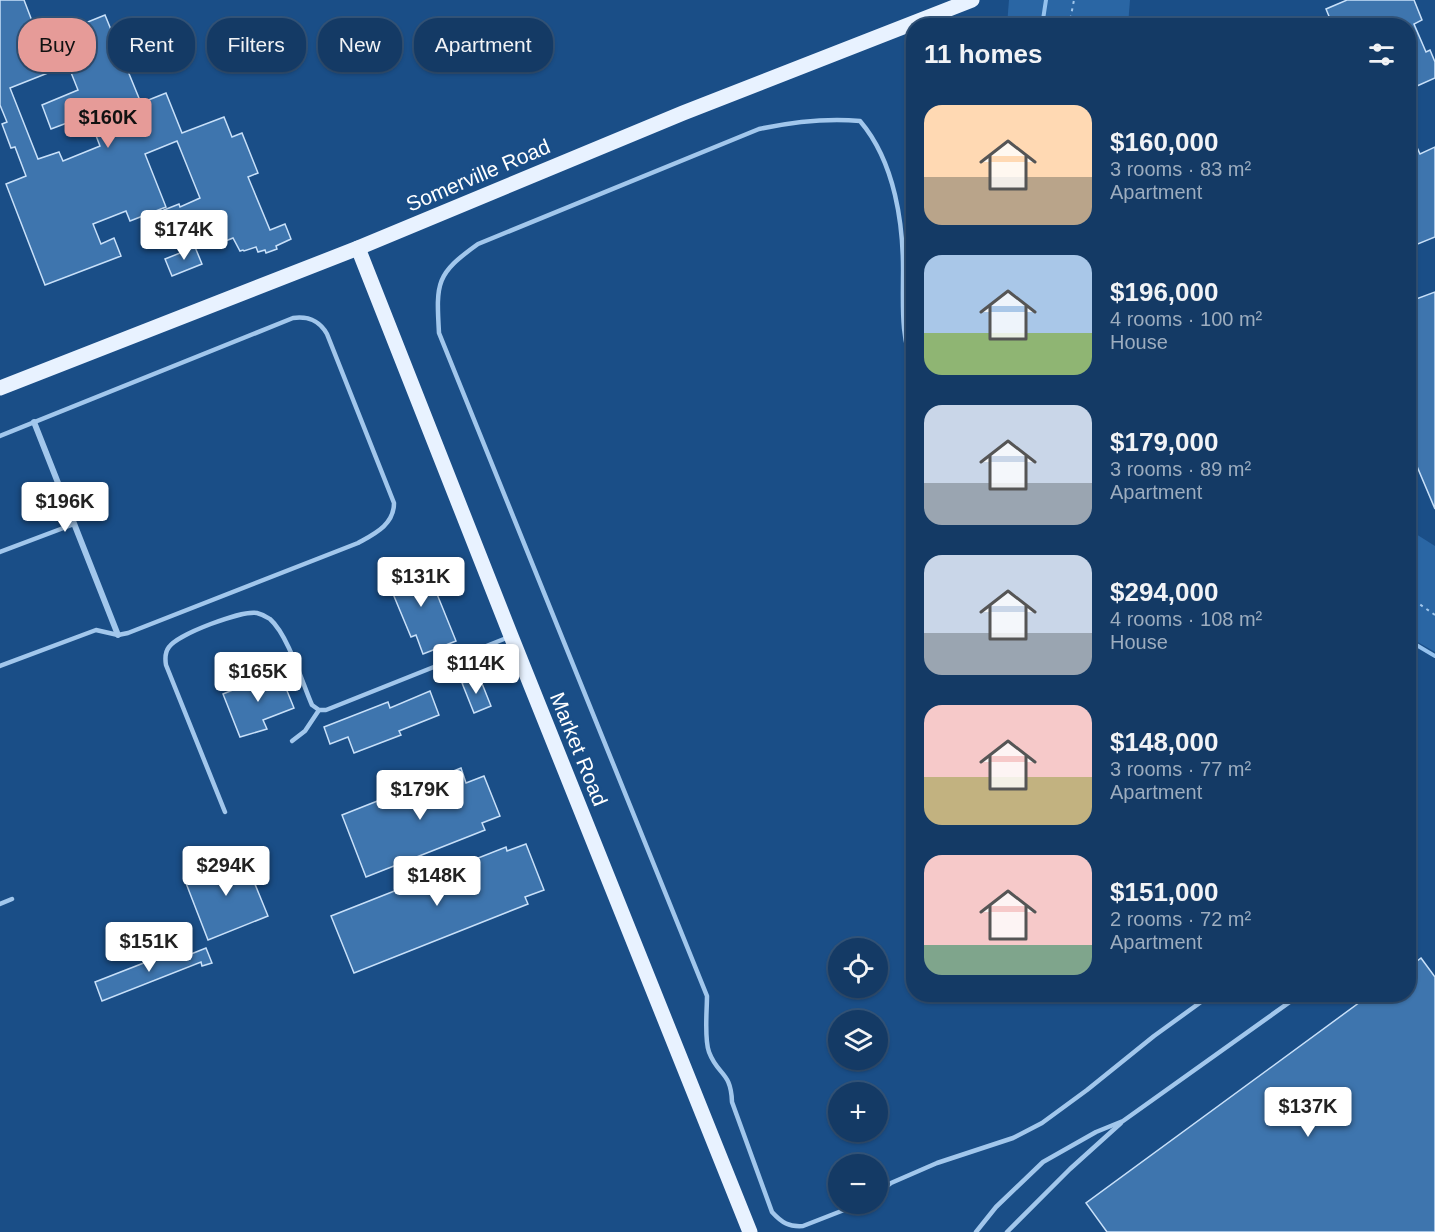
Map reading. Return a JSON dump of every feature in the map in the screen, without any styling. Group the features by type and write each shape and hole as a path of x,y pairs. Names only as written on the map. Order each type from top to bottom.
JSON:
{"main road":[{"name":"Somerville Road","path":"926,18 972,0"},
{"name":"Somerville Road","path":"0,388 358,248 682,113 906,26"},
{"name":"Market Road","path":"358,248 750,1232"}],"street":[{"path":"34,422 118,635"}],"lane":[{"path":"834,1214 803,1226 794,1227 782,1222 772,1212 732,1102 731,1086 715,1065 708,1050 707,996 439,333 437,301 442,276 454,261 478,244 759,129 782,124 839,119 860,122 870,133 892,180 901,228 902,321 906,344"},
{"path":"0,436 293,318 303,317 318,323 327,334 394,503 389,520 378,531 358,543 128,633 118,635 96,630 0,666"},
{"path":"0,552 74,524"},
{"path":"225,812 166,665 165,657 169,647 184,636 236,616 256,612 269,618 280,632 312,705 319,710 326,710 511,636"},
{"path":"292,741 305,731 319,710"},
{"path":"0,904 12,899"},
{"path":"888,1185 937,1163 1013,1138 1042,1124 1201,1002"},
{"path":"1007,1232 1070,1169 1107,1138 1123,1121 1290,1002"},
{"path":"976,1232 996,1207 1042,1162 1096,1132 1123,1121"}],"path":[{"path":"1071,18 1074,0"},
{"path":"1416,602 1435,615"}],"shaded area":[{"path":"1009,0 1130,0 1129,18 1008,18"},
{"path":"1416,534 1435,546 1435,652 1416,641"}],"building":[{"path":"0,0 24,0 31,18 18,18 18,72 50,72 10,88 38,159 59,152 63,161 100,146 88,115 51,129 42,105 78,90 71,72 96,72 96,19 105,15 108,22 108,72 128,72 141,103 166,93 182,133 224,117 232,137 242,133 258,173 248,177 270,230 285,224 291,239 276,246 277,249 266,253 265,250 258,252 256,247 240,251 233,238 218,244 216,240 203,245 193,221 172,230 164,210 179,204 180,207 200,198 177,141 145,154 166,207 130,221 126,211 93,224 101,244 114,238 121,256 45,285 6,184 26,176 15,147 11,148 2,124 7,122 0,105"},
{"path":"1347,0 1414,0 1422,20 1416,23 1416,18 1330,18 1326,9"},
{"path":"1416,29 1426,52 1430,50 1435,62 1435,78 1416,86"},
{"path":"1416,145 1420,154 1435,147 1435,237 1416,245"},
{"path":"195,247 202,264 172,276 165,259"},
{"path":"1435,292 1435,509 1416,464 1416,299"},
{"path":"424,562 456,641 423,654 416,635 411,637 386,577"},
{"path":"279,671 294,708 263,720 267,729 240,737 223,694"},
{"path":"479,676 491,706 474,713 462,683"},
{"path":"430,691 439,715 399,731 401,735 354,753 348,737 330,744 324,727 388,702 390,708"},
{"path":"461,768 466,783 484,776 500,816 482,823 485,830 366,877 342,815"},
{"path":"526,844 544,890 525,897 528,904 354,973 331,916 506,847 507,851"},
{"path":"243,855 268,916 208,940 184,878"},
{"path":"206,948 212,963 202,966 201,962 102,1001 95,982 177,950 181,958"},
{"path":"1421,958 1435,977 1435,1232 1107,1232 1086,1203 1360,1002 1416,1002 1416,962"}],"waterway":[{"path":"1043,18 1046,0"},
{"path":"1416,645 1435,656"}]}
